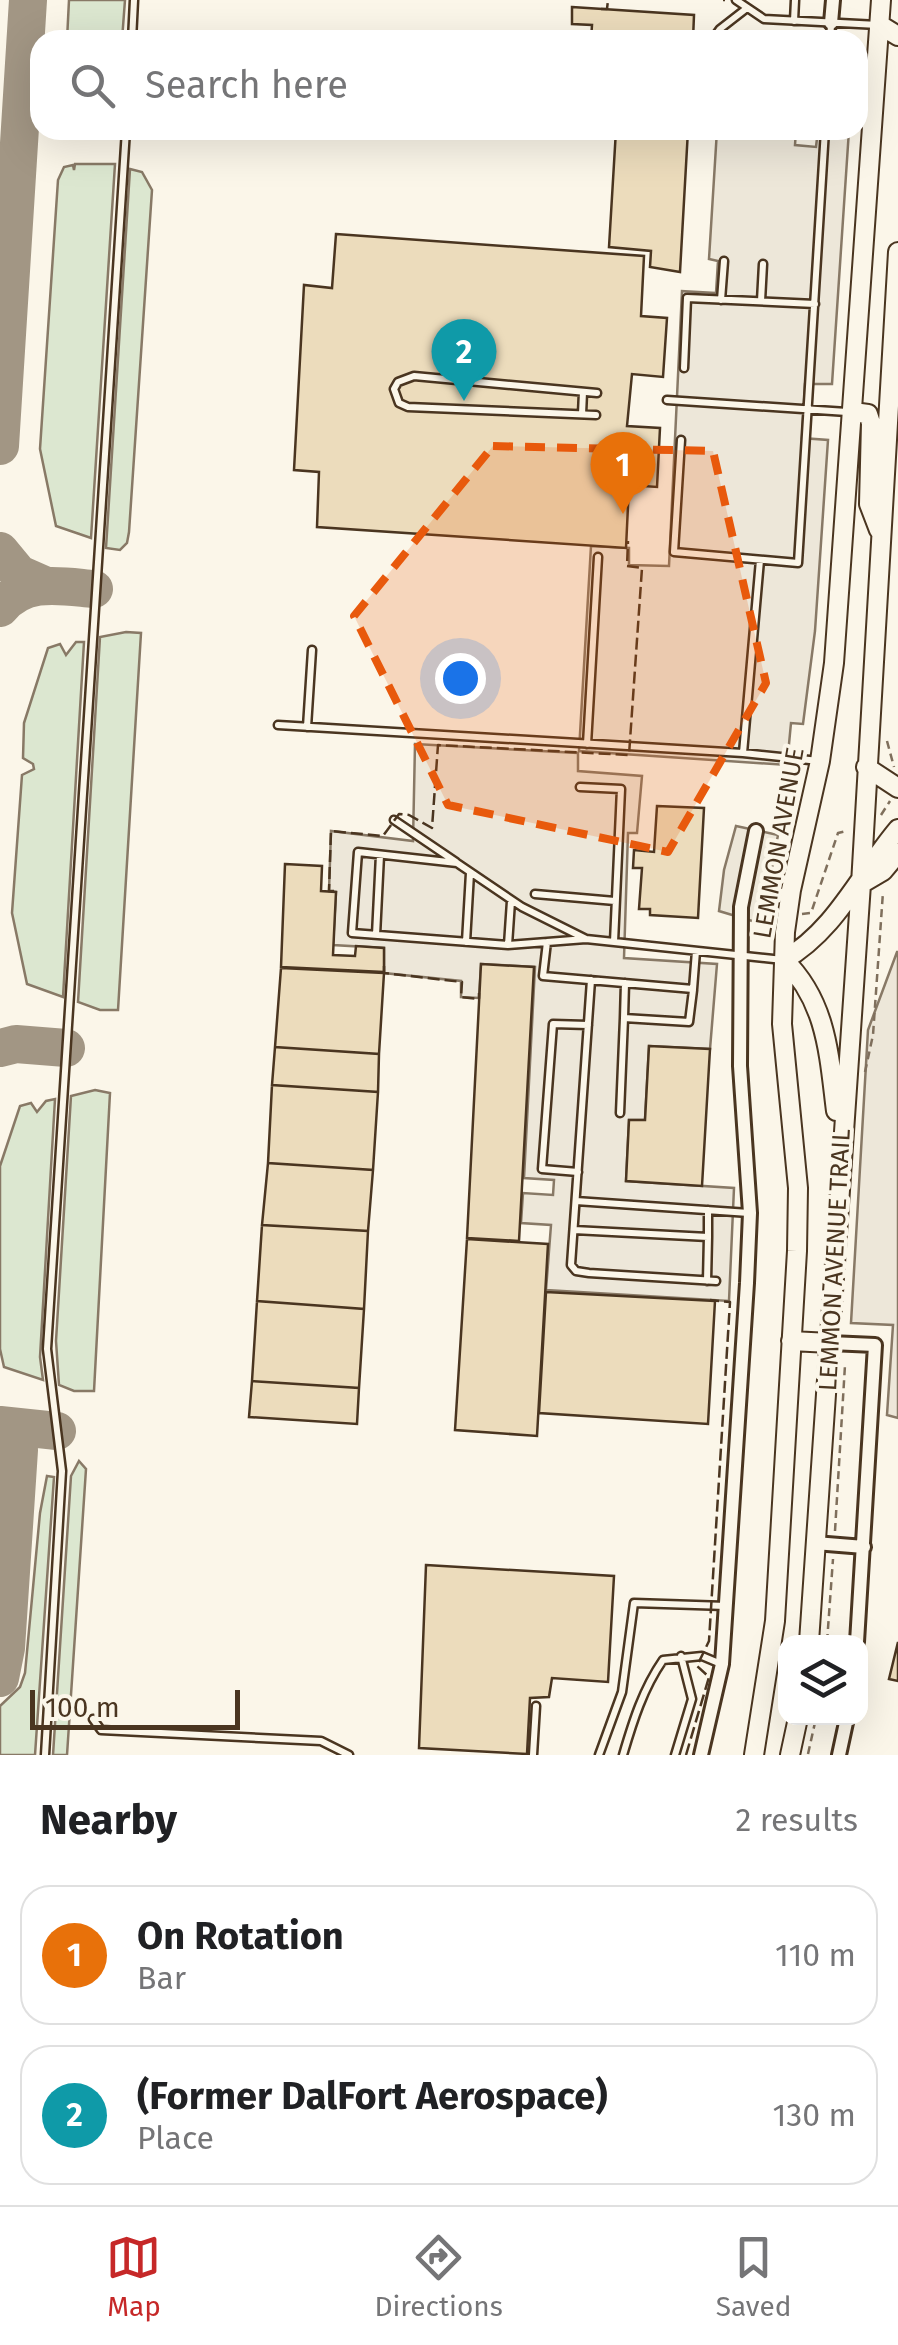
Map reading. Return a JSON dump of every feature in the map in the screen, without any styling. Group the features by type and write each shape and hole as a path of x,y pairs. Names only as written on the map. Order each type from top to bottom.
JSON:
{"main road":[{"name":"LEMMON AVENUE","path":"754,1755 774,1621 798,1188 782,1024 784,960 791,890 820,761 834,664 856,356 889,22 881,0"},
{"path":"889,22 898,36"},
{"path":"810,1635 825,1544 838,1344 840,1152 896,356 898,252"},
{"path":"856,356 896,356"},
{"path":"854,412 868,414 871,423 869,504 881,535"},
{"path":"866,766 895,793"},
{"path":"840,1152 826,1032 814,998 784,960 810,943 861,884 898,829"},
{"path":"861,884 883,870 898,853"},
{"path":"792,1341 838,1344"},
{"path":"790,1755 796,1725"}],"street":[{"path":"831,23 833,0"},
{"name":"LEMMON AVENUE","path":"702,1755 722,1664 750,1213 740,1066 741,906 756,831"},
{"path":"838,1344 875,1345 858,1635"},
{"path":"825,1544 864,1547"},
{"path":"839,1755 845,1725"}],"lane":[{"path":"132,30 134,0"},
{"path":"736,0 764,19 889,22"},
{"path":"794,21 795,0"},
{"path":"719,30 747,8"},
{"path":"831,23 831,30"},
{"path":"45,1755 62,1471 47,1349 125,140"},
{"path":"681,440 674,552 798,563 824,140"},
{"path":"721,300 724,261"},
{"path":"762,301 764,264"},
{"path":"684,368 688,298 815,304"},
{"path":"596,415 408,406 399,403 394,390 398,382 414,376 597,393"},
{"path":"582,414 584,392"},
{"path":"667,400 854,412"},
{"path":"587,744 598,557"},
{"path":"744,753 760,560"},
{"path":"307,727 312,650"},
{"path":"278,726 744,753 820,761"},
{"path":"580,787 621,790 614,942"},
{"path":"394,820 511,900 586,939"},
{"path":"457,863 358,852 352,933 508,945 586,939 784,960"},
{"path":"376,935 380,855"},
{"path":"466,942 470,872"},
{"path":"535,894 615,900"},
{"path":"508,945 511,900"},
{"path":"548,942 543,976 693,990"},
{"path":"624,1018 689,1022 696,951"},
{"path":"591,980 572,1265 576,1271 716,1281"},
{"path":"620,1113 626,983"},
{"path":"578,1172 542,1169 553,1024 588,1025"},
{"path":"576,1201 750,1213"},
{"path":"707,1280 708,1210"},
{"path":"574,1230 708,1237"},
{"path":"599,1755 622,1692 634,1603 727,1606"},
{"path":"675,1755 692,1698 682,1656"},
{"path":"623,1755 650,1680 663,1660 702,1656 722,1664"},
{"path":"533,1755 536,1706"},
{"path":"93,1719 101,1730 322,1741 349,1755"}],"path":[{"path":"880,816 895,793"},
{"path":"800,913 810,913 838,833 847,831"},
{"path":"866,1071 873,1035 886,884"},
{"name":"LEMMON AVENUE TRAIL","path":"826,1635 825,1544 838,1344"},
{"path":"808,1755 814,1725"}],"highlighted area":[{"path":"493,446 713,451 766,683 668,852 448,805 354,616"}],"green space":[{"path":"69,0 125,0 123,30 68,30"},
{"path":"75,164 115,164 91,538 56,526 40,449 58,180 64,167 73,165 74,170"},
{"path":"130,169 142,172 152,190 129,532 127,543 120,550 106,548"},
{"path":"141,633 118,1010 100,1010 78,1002 100,637"},
{"path":"76,642 84,642 63,997 27,984 12,913 22,775 34,769 23,758 24,723 48,648 60,644 66,655"},
{"path":"95,1090 110,1093 94,1391 74,1391 59,1385 56,1341 71,1096"},
{"path":"55,1099 40,1357 43,1380 4,1367 0,1349 0,1166 20,1106 31,1103 37,1112 46,1101"},
{"path":"79,1461 86,1469 67,1755 53,1755 71,1476"},
{"path":"47,1476 54,1477 35,1755 0,1755 0,1706 20,1687 25,1673"}],"shaded area":[{"path":"716,140 795,140 795,145 816,147 817,140 848,140 832,384 805,384 802,438 828,440 815,631 803,724 791,723 787,765 579,751 591,546 629,548 629,565 669,566 682,291 716,293 718,261 709,259"},
{"path":"415,744 578,753 578,771 642,776 637,833 628,833 624,958 717,964 710,1049 649,1046 645,1120 629,1120 626,1181 734,1188 729,1301 546,1290 551,1225 521,1223 523,1193 553,1195 554,1180 524,1178 535,967 481,964 479,998 461,997 461,981 384,973 384,948 333,945 336,892 329,891 331,831 413,841"},
{"path":"736,826 778,835 762,924 719,911 724,870"},
{"path":"897,952 898,1418 887,1415 893,1325 851,1323 868,1030"}],"building":[{"path":"572,7 694,15 693,30 592,30 592,25 572,24"},
{"path":"615,140 687,140 680,272 650,267 651,251 609,247"},
{"path":"336,234 644,256 641,316 667,318 663,377 632,374 627,426 660,428 657,487 629,485 626,548 317,527 319,472 294,470 304,285 332,288"},
{"path":"657,806 704,808 698,918 650,915 650,909 639,909 642,868 633,868 634,850 654,852"},
{"path":"285,864 322,866 321,891 336,892 333,955 355,956 356,946 384,948 384,972 281,967"},
{"path":"481,964 534,967 519,1241 467,1238"},
{"path":"281,968 384,973 379,1054 275,1047"},
{"path":"649,1046 710,1049 702,1186 626,1181 629,1120 645,1120"},
{"path":"275,1047 379,1054 378,1092 272,1085"},
{"path":"272,1085 378,1092 373,1170 268,1163"},
{"path":"268,1163 373,1170 368,1231 262,1225"},
{"path":"262,1225 368,1231 364,1309 257,1301"},
{"path":"467,1239 548,1244 537,1436 455,1430"},
{"path":"546,1292 715,1301 708,1424 539,1413"},
{"path":"257,1301 364,1309 359,1388 252,1381"},
{"path":"252,1381 359,1388 357,1424 249,1417"},
{"path":"426,1565 614,1576 608,1682 552,1678 549,1697 530,1698 527,1754 419,1748"},
{"path":"898,1642 898,1681 889,1679"}],"taxiway":[{"path":"0,446 28,0"},
{"path":"0,551 19,574 44,585"},
{"path":"0,608 10,598 32,588 94,589"},
{"path":"0,1048 16,1044 66,1048"},
{"path":"0,1425 16,1435 19,1450 6,1648 0,1678"},
{"path":"0,1425 57,1431"}],"fence":[{"path":"601,9 607,9 608,0"},
{"path":"334,891 329,891 331,831 383,836 399,814 432,828 438,745 629,755 642,568 627,566 628,541"},
{"path":"384,966 384,973 462,982 461,997 479,999 479,993"},
{"path":"686,1755 709,1677 697,1666 709,1641 730,1302 710,1300"}],"place":[{"name":"(Former DalFort Aerospace)","path":"464,401"},
{"name":"On Rotation","path":"623,514"}]}
